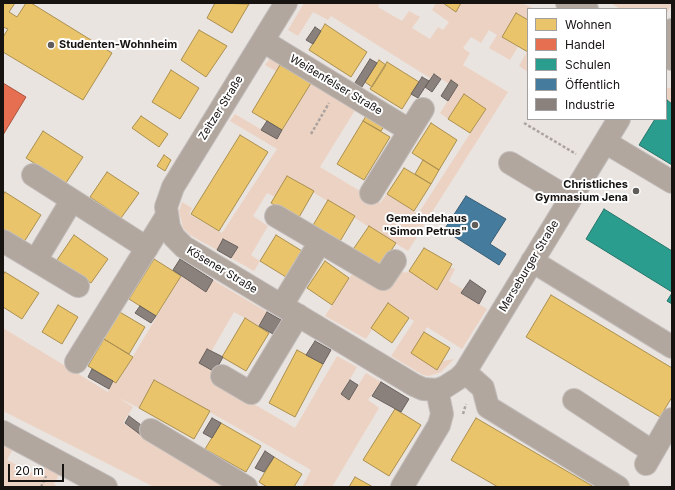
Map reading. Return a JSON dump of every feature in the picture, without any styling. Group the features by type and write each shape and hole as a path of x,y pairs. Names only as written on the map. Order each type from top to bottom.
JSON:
{"street":[{"name":"Zeitzer Straße","path":"166,217 168,197 173,187 286,3"},
{"path":"568,3 584,8"},
{"name":"Weißenfelser Straße","path":"263,41 409,130"},
{"path":"371,193 423,109"},
{"name":"Merseburger Straße","path":"437,390 452,383 465,372 618,120"},
{"path":"605,142 672,182"},
{"path":"510,163 570,200"},
{"path":"33,175 147,248"},
{"path":"36,260 72,200"},
{"path":"276,216 383,279 395,261"},
{"path":"76,362 166,217"},
{"name":"Kösener Straße","path":"166,217 174,237 184,247 414,385 437,390"},
{"path":"3,241 78,286"},
{"path":"222,376 251,393 320,242"},
{"path":"532,261 672,347"},
{"path":"465,372 483,388 488,408 618,487"},
{"path":"402,487 438,425 442,414 437,390"},
{"path":"574,400 649,458 672,419"},
{"path":"151,430 246,487"},
{"path":"3,432 106,487"}],"path":[{"path":"311,134 339,87"},
{"path":"524,123 592,164"}],"shaded area":[{"path":"304,3 380,3 378,7 402,21 409,11 420,17 412,28 430,39 438,27 443,30 449,22 432,10 436,3 443,3 456,11 461,3 522,3 533,8 527,8 527,19 516,13 502,37 518,47 510,60 489,48 497,35 489,30 481,43 471,37 463,48 470,53 463,65 508,92 422,228 411,222 422,229 408,251 287,176 275,197 267,193 253,216 268,226 251,255 260,261 254,271 231,258 238,247 224,239 217,250 190,235 183,228 179,211 182,202 192,208 189,214 222,233 277,149 230,121 235,114 277,139 311,83 280,65 276,71 265,65 270,58 357,107 320,167 380,203 387,194 418,214 486,109 464,95 448,119 440,113 458,85 451,80 449,84 434,74 430,78 331,16 328,20 313,12 298,36 288,30"},
{"path":"611,3 672,3 667,12 667,8 618,8"},
{"path":"527,52 527,71 519,66"},
{"path":"667,88 672,88 672,103 667,100"},
{"path":"450,267 455,269 449,281 464,290 462,294 487,309 462,349 427,327 412,353 437,370 443,361 454,359 441,372 429,376 423,375 391,356 414,321 388,304 366,339 325,316 354,271 399,269 405,273 409,271 437,289"},
{"path":"181,276 206,292 213,280 267,312 259,326 234,312 211,352 215,372 211,379 295,428 337,356 357,367 341,394 349,400 366,373 381,382 368,400 379,408 332,487 302,487 311,470 154,380 139,408 119,398 133,407 123,423 228,487 154,487 3,411 3,328 108,392 113,381 117,383"},
{"path":"5,444 13,449 7,460 39,476 45,464 60,473 54,484 59,487 3,487 3,445"}],"building: Wohnen":[{"name":"Studenten-Wohnheim","path":"3,3 15,3 9,12 17,17 26,3 31,3 112,53 83,100 3,52 3,37 8,29 3,27"},
{"path":"215,3 249,4 232,33 207,18"},
{"path":"443,3 461,3 456,12"},
{"path":"516,13 527,19 527,51 502,37"},
{"path":"325,24 367,52 351,77 309,50"},
{"path":"199,30 227,46 206,77 181,60"},
{"path":"379,60 386,65 372,87 365,82"},
{"path":"387,62 419,82 402,109 370,89"},
{"path":"280,65 311,83 282,130 252,112"},
{"path":"171,70 199,88 180,119 152,102"},
{"path":"464,94 486,109 470,133 448,119"},
{"path":"368,113 386,123 381,131 363,121"},
{"path":"141,116 168,134 159,147 132,128"},
{"path":"363,121 390,137 364,180 337,164"},
{"path":"431,123 457,140 439,170 412,153"},
{"path":"43,131 83,157 66,183 26,158"},
{"path":"240,135 268,152 219,231 191,214"},
{"path":"164,155 171,160 165,171 157,166"},
{"path":"423,160 439,170 431,184 415,174"},
{"path":"404,168 431,184 414,211 387,194"},
{"path":"107,172 139,193 121,218 90,197"},
{"path":"287,176 314,191 298,219 271,203"},
{"path":"5,192 41,215 24,242 3,229 3,195"},
{"path":"328,200 355,216 339,243 312,227"},
{"path":"369,226 396,243 379,269 352,251"},
{"path":"74,235 108,259 91,283 57,260"},
{"path":"276,235 302,251 286,277 260,261"},
{"path":"424,248 452,264 437,290 409,271"},
{"path":"154,259 181,276 156,316 129,299"},
{"path":"325,261 349,278 332,305 307,288"},
{"path":"5,272 39,293 22,319 3,307 3,275"},
{"path":"551,295 672,368 672,397 660,417 526,337"},
{"path":"388,303 409,318 392,343 371,328"},
{"path":"58,305 78,317 62,344 42,332"},
{"path":"118,311 145,327 129,354 102,338"},
{"path":"245,318 269,333 246,371 222,357"},
{"path":"424,332 450,348 437,370 411,353"},
{"path":"104,339 133,357 116,383 88,366"},
{"path":"297,350 323,364 295,417 269,403"},
{"path":"154,380 210,411 194,439 139,408"},
{"path":"395,409 421,425 389,476 363,460"},
{"path":"476,418 594,487 498,487 451,460"},
{"path":"221,423 261,446 246,472 205,449"},
{"path":"274,457 302,474 294,487 267,487 259,482"},
{"path":"355,477 373,487 349,487"}],"building: Handel":[{"path":"3,83 26,97 3,135"}],"building: Schulen":[{"path":"667,100 672,104 672,165 639,145 654,120 667,120"},
{"path":"604,209 672,251 672,292 586,239"},
{"path":"672,293 672,304 667,301"}],"building: Öffentlich":[{"name":"Gemeindehaus \"Simon Petrus\"","path":"466,196 506,219 490,244 506,254 499,265 444,230"}],"building: Industrie":[{"path":"315,27 321,31 313,44 306,40"},
{"path":"370,59 377,63 360,90 353,86"},
{"path":"434,74 441,79 432,92 425,87"},
{"path":"422,77 429,81 418,98 411,94"},
{"path":"451,80 458,85 448,101 441,96"},
{"path":"267,121 282,130 277,139 261,130"},
{"path":"223,239 238,247 231,258 217,250"},
{"path":"180,259 213,280 206,292 173,270"},
{"path":"470,280 486,291 479,304 461,293"},
{"path":"140,306 156,316 151,323 135,313"},
{"path":"267,312 281,320 273,334 259,326"},
{"path":"315,341 331,350 323,364 306,355"},
{"path":"207,349 223,357 215,372 199,363"},
{"path":"92,369 113,381 109,389 88,377"},
{"path":"350,380 358,385 349,400 341,394"},
{"path":"381,382 409,399 401,412 372,396"},
{"path":"129,416 145,428 141,435 125,423"},
{"path":"212,418 221,423 212,438 203,433"},
{"path":"265,451 274,457 264,472 255,468"}],"place":[{"name":"Studenten-Wohnheim","path":"51,45"},
{"name":"Christliches Gymnasium Jena","path":"636,191"},
{"name":"Gemeindehaus \"Simon Petrus\"","path":"475,225"}]}
